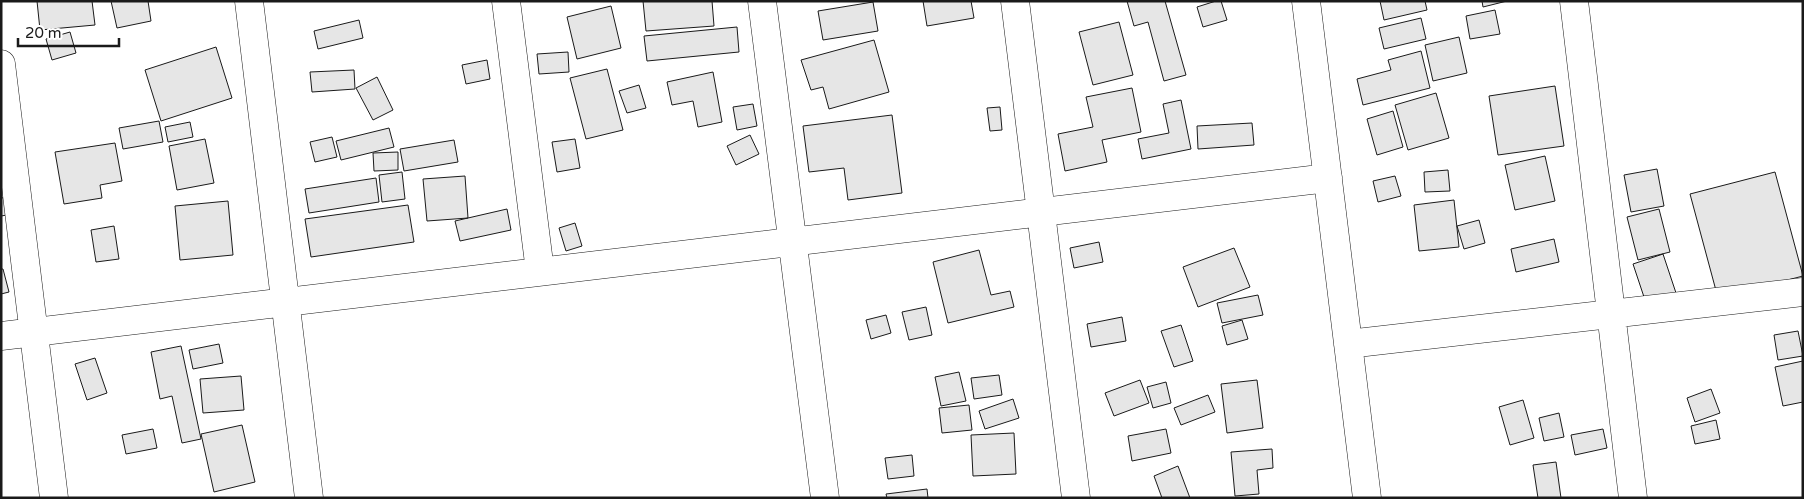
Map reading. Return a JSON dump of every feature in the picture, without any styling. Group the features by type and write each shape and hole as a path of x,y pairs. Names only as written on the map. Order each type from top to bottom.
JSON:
{"street":[{"path":"249,1 309,498"},
{"path":"506,1 540,271"},
{"path":"762,1 825,498"},
{"path":"1015,1 1076,498"},
{"path":"1306,1 1367,498"},
{"path":"1574,1 1633,498"},
{"path":"1,64 54,498"},
{"path":"1,336 1328,178"},
{"path":"1348,344 1803,292"}],"building":[{"path":"37,1 92,1 95,25 40,30"},
{"path":"111,1 148,1 151,21 117,28"},
{"path":"643,1 712,1 714,26 646,31"},
{"path":"923,1 971,1 974,18 927,26"},
{"path":"1127,1 1165,1 1186,75 1164,81 1148,22 1134,26"},
{"path":"1221,1 1227,20 1203,27 1197,7"},
{"path":"1380,1 1425,1 1427,10 1384,20"},
{"path":"1482,1 1507,1 1483,7"},
{"path":"873,2 878,31 823,40 818,11"},
{"path":"611,6 621,48 577,59 567,17"},
{"path":"1495,10 1500,34 1470,39 1466,16"},
{"path":"1421,18 1426,39 1384,49 1379,28"},
{"path":"359,20 363,38 318,49 314,31"},
{"path":"1119,22 1133,75 1093,85 1079,32"},
{"path":"737,27 739,52 647,61 644,36"},
{"path":"70,32 76,53 52,60 46,39"},
{"path":"1459,37 1467,73 1433,81 1425,45"},
{"path":"874,40 889,92 829,109 823,87 811,90 801,60"},
{"path":"216,47 232,98 161,121 145,70"},
{"path":"1421,51 1430,88 1363,105 1357,79 1391,70 1388,60"},
{"path":"568,52 569,72 539,74 537,54"},
{"path":"487,60 490,79 466,84 462,65"},
{"path":"607,69 623,130 586,139 570,78"},
{"path":"354,70 355,89 312,92 310,72"},
{"path":"713,72 722,122 698,127 693,101 672,105 667,82"},
{"path":"377,77 393,110 373,120 356,88"},
{"path":"639,85 646,108 627,113 619,91"},
{"path":"1555,86 1564,146 1498,155 1489,96"},
{"path":"1132,88 1141,132 1102,140 1107,162 1065,171 1058,134 1093,127 1086,97"},
{"path":"1436,93 1449,138 1408,150 1395,105"},
{"path":"1181,100 1191,149 1142,159 1138,139 1169,133 1163,104"},
{"path":"753,104 757,126 737,130 733,107"},
{"path":"1000,107 1002,130 990,131 987,108"},
{"path":"1393,111 1403,147 1377,155 1367,119"},
{"path":"892,115 902,193 848,200 844,168 809,172 803,126"},
{"path":"159,121 163,142 123,149 119,128"},
{"path":"190,122 193,137 168,142 165,127"},
{"path":"1252,123 1254,145 1198,149 1197,126"},
{"path":"389,128 394,147 341,160 336,141"},
{"path":"750,135 759,154 736,165 727,146"},
{"path":"332,137 337,157 315,162 310,142"},
{"path":"205,139 214,183 177,190 169,146"},
{"path":"575,139 580,168 557,172 552,142"},
{"path":"454,140 458,162 404,171 400,149"},
{"path":"115,143 122,181 100,185 102,198 64,204 55,152"},
{"path":"398,152 398,170 374,171 373,153"},
{"path":"1545,156 1555,201 1515,210 1505,165"},
{"path":"1657,169 1664,206 1631,212 1624,175"},
{"path":"1448,170 1450,191 1425,192 1424,172"},
{"path":"402,172 405,199 382,202 379,175"},
{"path":"1775,172 1803,276 1718,298 1690,194"},
{"path":"465,176 468,218 427,221 423,179"},
{"path":"1395,176 1401,196 1378,202 1373,181"},
{"path":"376,178 379,202 309,213 305,189"},
{"path":"10,197 13,214 1,216 1,198"},
{"path":"1454,200 1459,247 1419,251 1414,205"},
{"path":"228,201 233,255 180,260 175,206"},
{"path":"408,205 414,242 311,257 305,219"},
{"path":"507,209 511,230 460,241 455,221"},
{"path":"1659,209 1670,252 1638,260 1627,217"},
{"path":"1479,220 1485,243 1464,249 1457,226"},
{"path":"575,223 582,246 566,251 559,228"},
{"path":"114,226 119,259 96,262 91,230"},
{"path":"1554,239 1559,262 1516,272 1511,249"},
{"path":"1099,242 1103,262 1074,268 1070,248"},
{"path":"1234,248 1250,287 1198,307 1183,267"},
{"path":"979,250 991,295 1010,291 1014,307 948,323 933,262"},
{"path":"1663,254 1676,293 1646,303 1633,264"},
{"path":"1,269 3,269 9,292 1,294"},
{"path":"1258,295 1263,315 1222,323 1217,303"},
{"path":"926,307 932,335 909,340 902,312"},
{"path":"886,315 891,333 871,339 866,320"},
{"path":"1122,317 1126,341 1091,347 1087,324"},
{"path":"1242,320 1248,339 1227,345 1222,326"},
{"path":"1181,325 1193,361 1174,367 1161,331"},
{"path":"1798,331 1803,356 1778,360 1774,335"},
{"path":"219,344 223,363 193,369 189,350"},
{"path":"181,346 201,439 182,443 172,396 160,399 151,352"},
{"path":"95,358 107,393 87,400 75,364"},
{"path":"1803,361 1803,402 1783,406 1775,367"},
{"path":"959,372 966,401 941,406 935,377"},
{"path":"999,375 1002,395 974,399 971,378"},
{"path":"241,376 244,410 203,413 200,379"},
{"path":"1140,380 1149,403 1114,416 1105,393"},
{"path":"1257,380 1263,428 1227,433 1221,384"},
{"path":"1166,382 1171,403 1153,408 1147,387"},
{"path":"1711,389 1720,413 1695,422 1687,398"},
{"path":"1208,395 1215,412 1181,425 1174,408"},
{"path":"1013,399 1019,418 985,429 979,411"},
{"path":"1523,400 1534,438 1510,445 1499,407"},
{"path":"969,405 972,430 942,433 939,408"},
{"path":"1559,413 1564,437 1544,441 1539,418"},
{"path":"1716,420 1720,439 1695,444 1691,426"},
{"path":"242,425 255,482 214,492 201,434"},
{"path":"153,429 157,448 126,454 122,435"},
{"path":"1166,429 1171,453 1132,461 1128,436"},
{"path":"1603,429 1607,448 1575,455 1571,435"},
{"path":"1014,433 1016,474 973,476 971,435"},
{"path":"1272,449 1273,468 1257,470 1259,494 1235,496 1231,452"},
{"path":"912,455 914,476 888,479 885,458"},
{"path":"1556,462 1561,498 1538,498 1533,465"},
{"path":"1178,466 1190,498 1162,498 1154,476"},
{"path":"927,489 928,498 887,498 886,494"}]}
